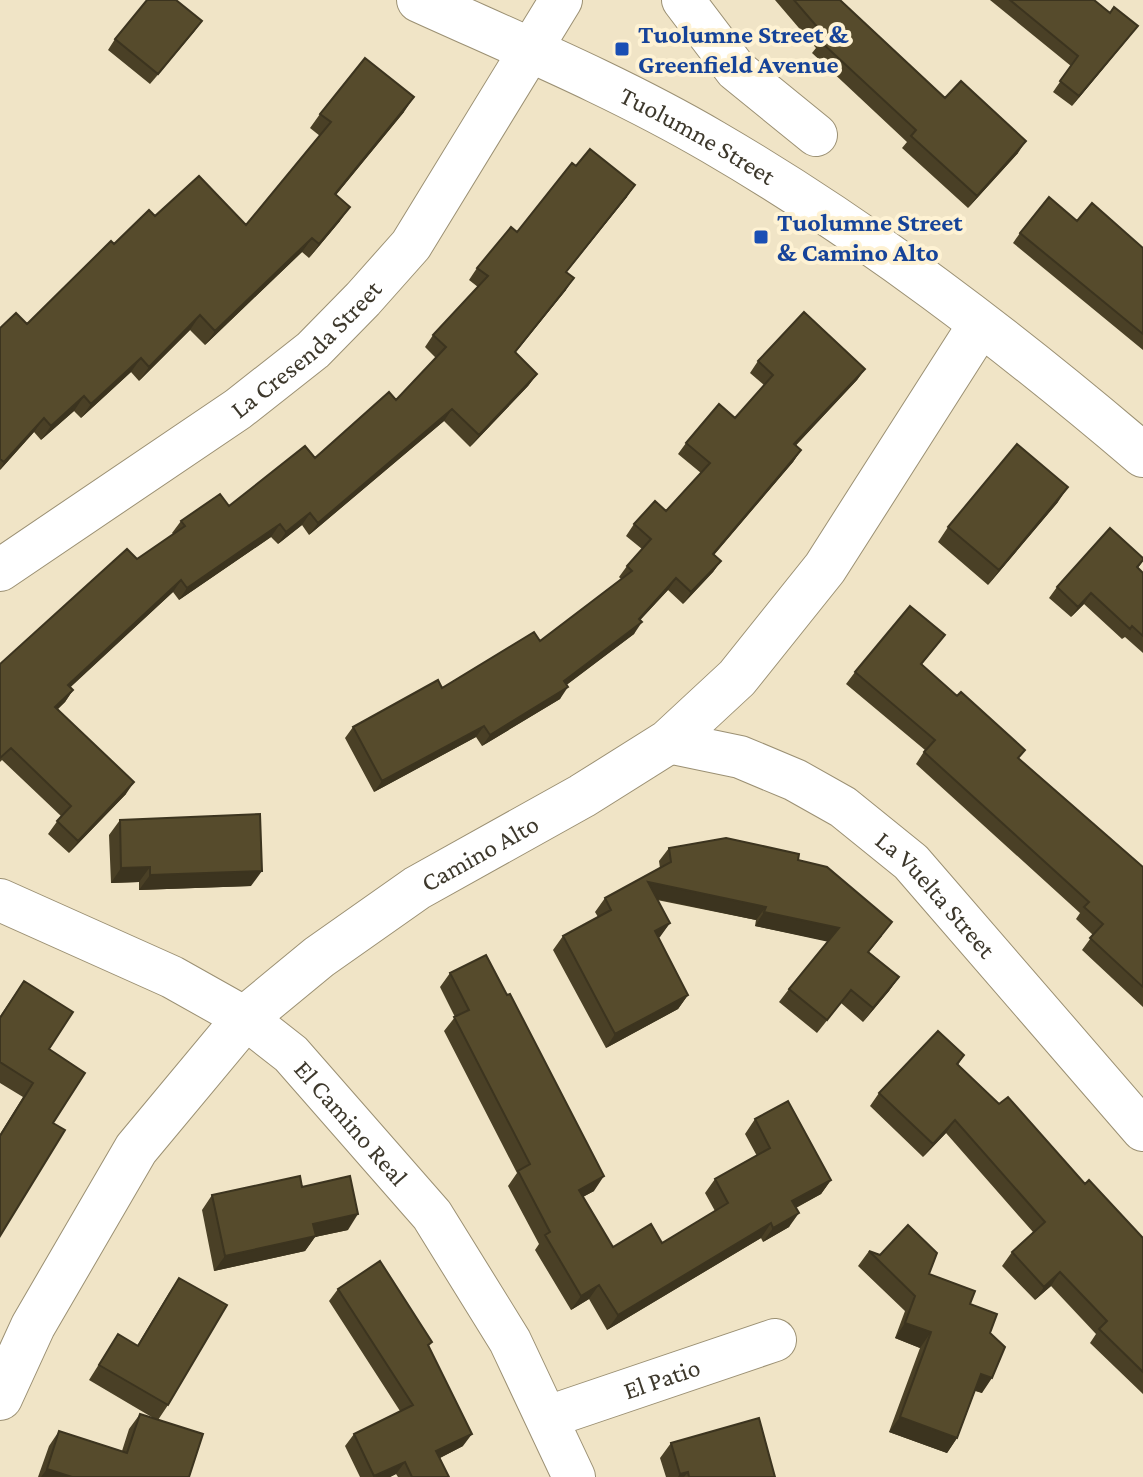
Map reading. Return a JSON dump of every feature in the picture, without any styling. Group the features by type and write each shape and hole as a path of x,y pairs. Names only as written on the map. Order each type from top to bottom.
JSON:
{"street":[{"name":"Tuolumne Street","path":"419,0 627,97 768,175 874,244 1143,455"},
{"name":"La Cresenda Street","path":"0,570 238,409 313,350 411,245 561,0"},
{"path":"683,0 736,70 816,135"},
{"name":"Camino Alto","path":"0,1398 33,1326 136,1149 245,1018 319,957 417,888 582,796 668,742 737,678 825,568 980,325"},
{"name":"La Vuelta Street","path":"668,742 740,757 795,780 843,807 911,862 1143,1130"},
{"name":"El Camino Real","path":"0,900 172,977 245,1018 291,1054 432,1215 510,1341 574,1477"},
{"name":"El Patio","path":"548,1417 775,1340"}],"building":[{"path":"147,0 176,0 202,21 158,74 115,39"},
{"path":"794,0 840,0 945,98 961,81 1026,141 977,196 911,136 916,130 820,41 825,36"},
{"path":"1010,0 1094,0 1110,13 1114,7 1138,26 1079,96 1060,81 1078,56"},
{"path":"365,58 414,97 335,194 350,207 319,244 312,238 215,331 200,315 149,367 141,358 91,404 84,396 51,426 44,418 4,462 0,459 0,328 16,313 27,324 111,241 114,244 149,210 155,216 199,176 246,225 331,122 320,114"},
{"path":"590,149 635,185 566,272 574,278 515,352 537,374 479,435 452,409 318,523 310,513 286,532 280,524 187,588 181,580 68,685 73,690 55,707 134,782 78,841 57,821 71,806 11,748 0,758 0,664 127,549 137,559 185,526 181,521 220,494 229,506 305,446 315,458 389,392 396,400 446,347 433,335 488,276 477,268 511,227 517,232 572,163 576,166"},
{"path":"1049,197 1077,221 1092,203 1143,248 1143,334 1020,233"},
{"path":"804,312 865,369 794,444 801,450 713,554 721,561 691,592 676,578 639,619 642,622 564,681 568,687 490,735 484,726 382,781 353,727 438,680 442,688 534,632 540,641 632,571 627,566 651,539 634,524 655,501 666,511 710,463 686,443 719,404 735,418 773,375 758,361"},
{"path":"1017,444 1068,487 999,570 948,527"},
{"path":"1110,528 1143,558 1137,567 1143,573 1143,636 1132,626 1130,629 1091,593 1078,607 1057,587"},
{"path":"910,606 945,635 921,664 957,696 961,692 1025,750 1018,758 1143,867 1143,987 1090,938 1103,924 1084,907 1089,902 924,752 935,740 855,672"},
{"path":"260,814 262,871 150,875 150,867 121,868 120,820"},
{"path":"726,838 799,854 798,860 827,867 892,922 868,952 899,977 873,1008 851,990 827,1020 789,989 839,928 764,912 766,907 648,882 670,923 655,931 688,995 615,1034 563,936 611,910 605,898 671,862 669,848"},
{"path":"486,955 507,995 510,994 604,1176 579,1190 613,1247 651,1224 662,1243 728,1203 715,1179 770,1148 755,1119 788,1101 831,1180 792,1201 799,1213 773,1228 771,1223 618,1315 599,1285 581,1296 545,1235 550,1232 518,1171 530,1164 454,1017 469,1010 450,973"},
{"path":"24,981 73,1012 49,1049 85,1073 53,1123 65,1130 0,1236 0,1136 33,1083 0,1062 0,1018"},
{"path":"938,1031 964,1055 957,1064 999,1104 1008,1097 1085,1184 1089,1180 1143,1238 1143,1372 1099,1329 1107,1321 1060,1272 1044,1287 1012,1252 1045,1222 955,1120 933,1144 879,1093"},
{"path":"300,1176 302,1187 350,1176 358,1214 313,1224 316,1236 225,1256 212,1195"},
{"path":"908,1225 937,1253 929,1274 975,1291 970,1304 997,1314 990,1333 1005,1347 992,1378 981,1374 957,1438 900,1417 931,1332 905,1323 915,1296 869,1251 880,1255"},
{"path":"380,1261 432,1342 428,1345 472,1434 436,1451 449,1477 412,1477 405,1462 374,1476 354,1434 413,1405 338,1289"},
{"path":"179,1278 227,1305 168,1405 99,1365 118,1334 138,1346"},
{"path":"140,1414 203,1434 189,1477 72,1477 47,1469 59,1431 127,1453"},
{"path":"759,1418 775,1477 689,1477 688,1472 680,1474 671,1443"}],"place":[{"name":"Tuolumne Street & Greenfield Avenue","path":"622,49"},
{"name":"Tuolumne Street & Camino Alto","path":"761,237"}]}
